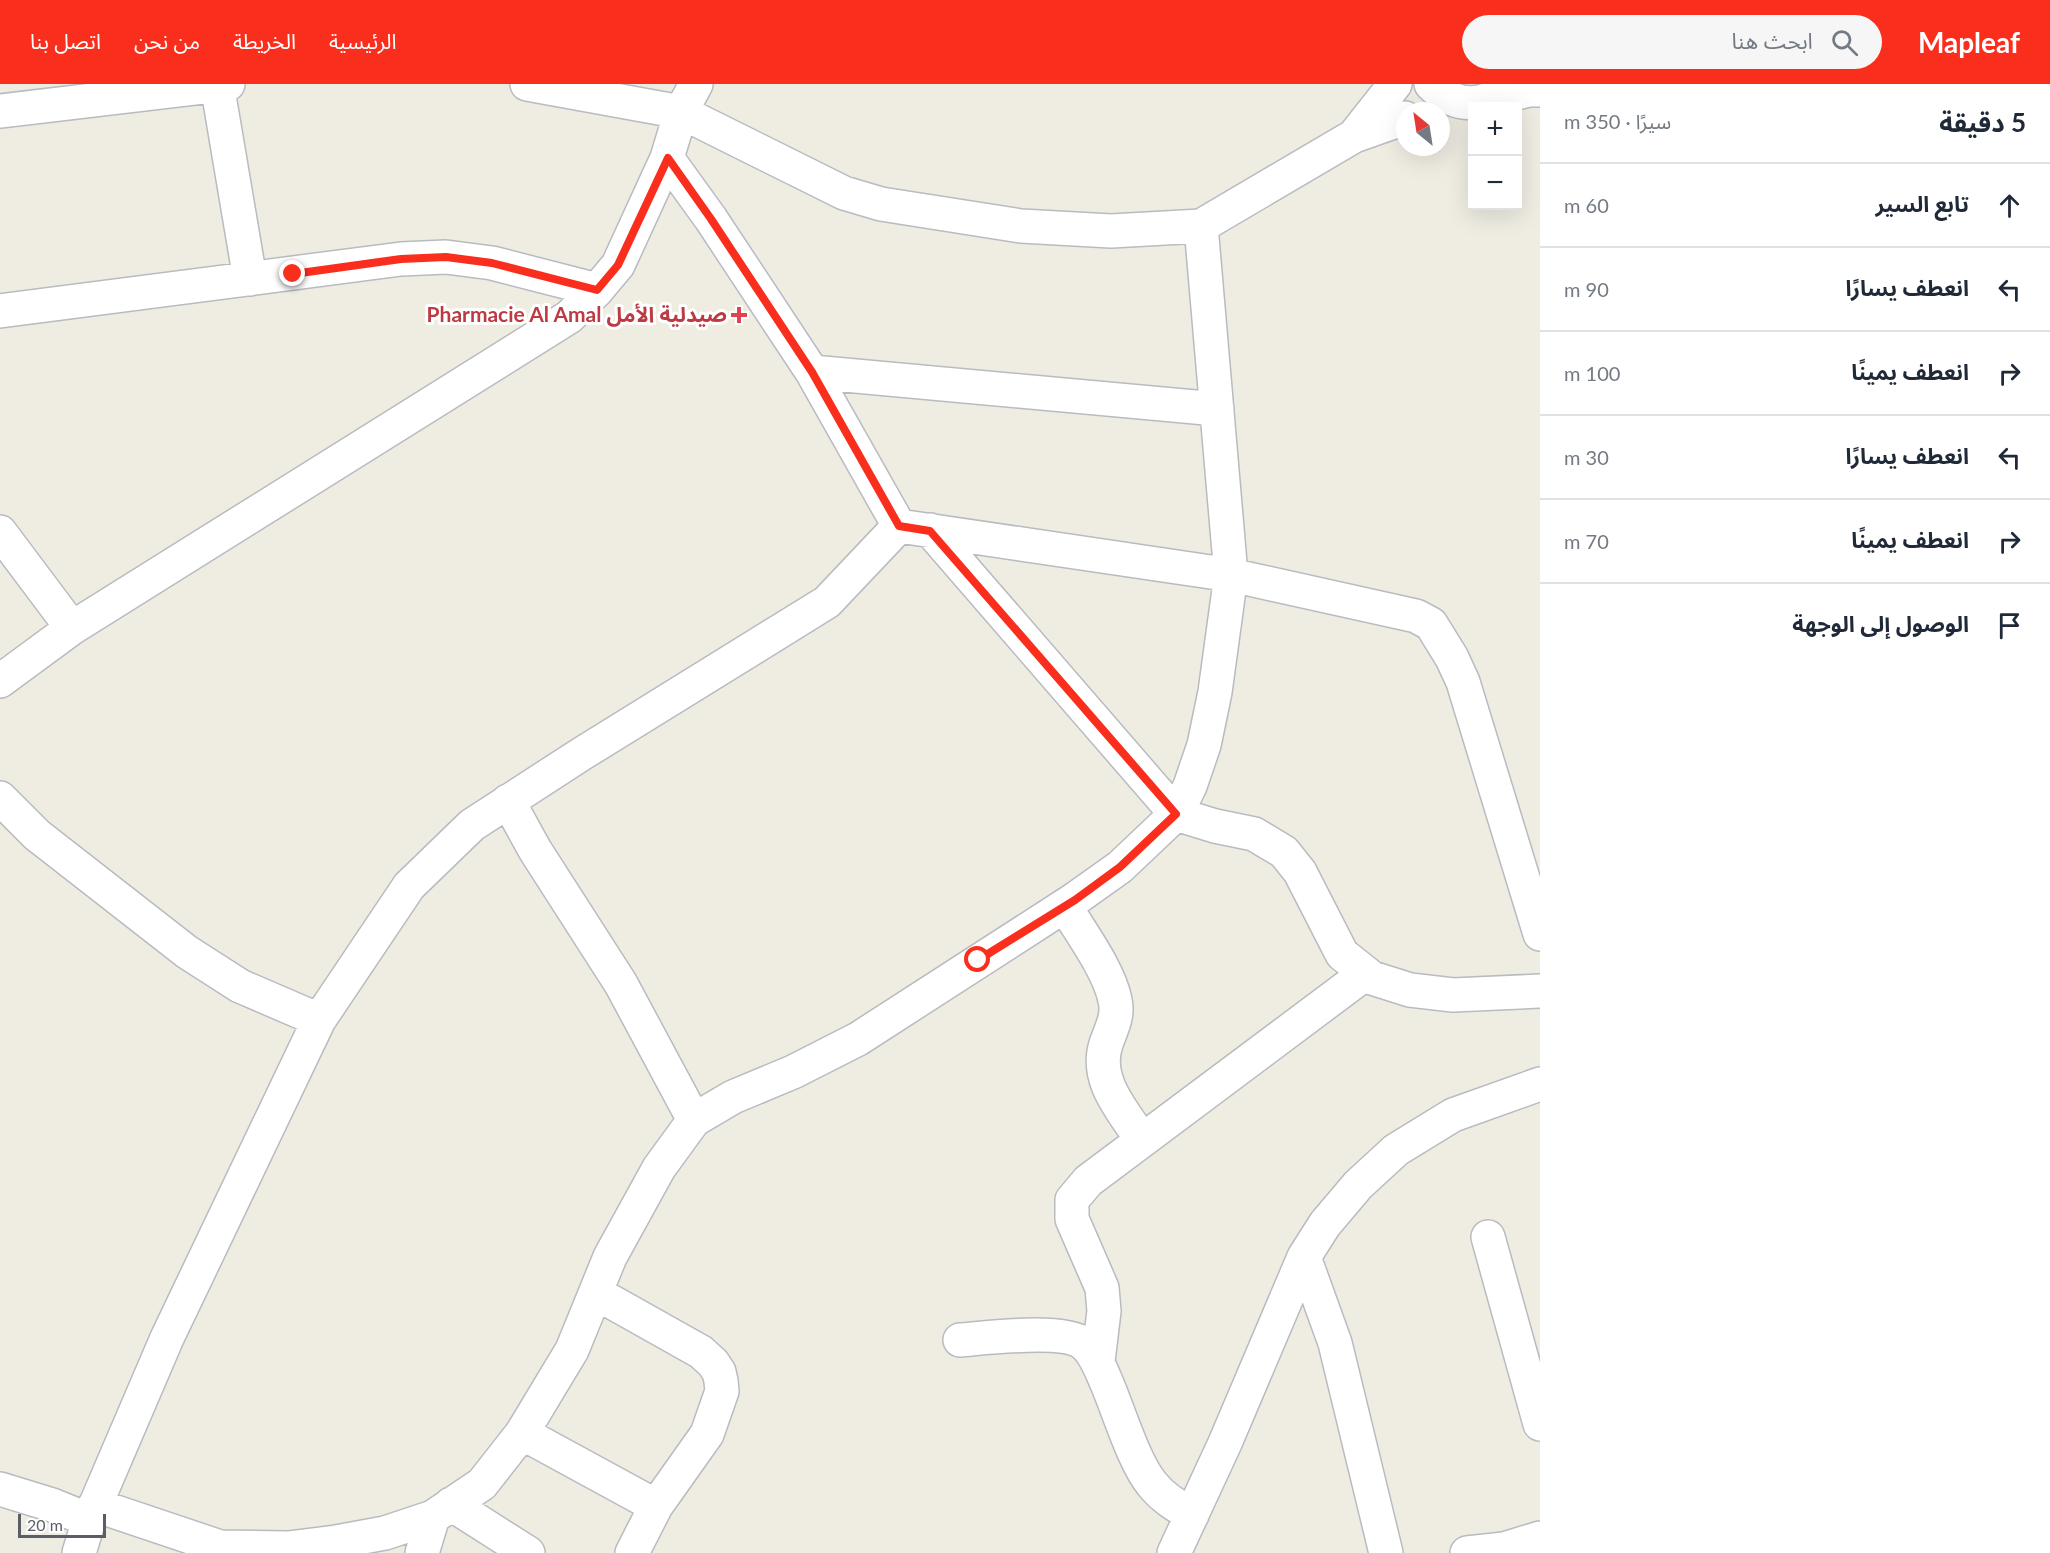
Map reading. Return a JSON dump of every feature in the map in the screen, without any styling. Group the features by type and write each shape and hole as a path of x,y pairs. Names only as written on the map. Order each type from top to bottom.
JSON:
{"street":[{"path":"0,111 220,84 250,279"},
{"path":"527,84 681,112 844,193 881,204 1021,225 1111,231 1201,226 1354,136 1396,121"},
{"path":"0,681 72,628 569,316 597,290 618,265 668,158 681,112 696,84"},
{"path":"1354,136 1395,84"},
{"path":"1436,99 1470,103 1497,92 1540,90"},
{"path":"668,158 711,219 915,528 1176,814 1215,826 1254,834 1284,852 1300,872 1342,954 1372,978 1410,990 1453,995 1540,991"},
{"path":"0,1489 52,1505 92,1513 220,1547 288,1548 336,1542 385,1533 442,1511 482,1484 522,1434 572,1350 610,1257 659,1168 694,1120 733,1097 793,1072 858,1039 1065,906 1120,867 1176,814 1190,786 1204,745 1215,692 1231,575 1201,226"},
{"path":"0,312 401,259 446,257 492,263 597,290"},
{"path":"812,372 1217,409"},
{"path":"79,1553 92,1513 167,1338 319,1020 410,886 472,825 828,602 915,528 1231,575 1416,616 1431,624 1452,658 1463,682 1538,917"},
{"path":"0,532 72,628"},
{"path":"0,798 37,835 187,952 240,986 319,1020"},
{"path":"508,801 535,850 621,984 694,1120"},
{"path":"1065,906 1111,983 1116,1002 1116,1022 1106,1045 1102,1063 1108,1088 1142,1140"},
{"path":"1098,1361 1104,1311 1102,1288 1072,1219 1072,1200 1088,1181 1366,973"},
{"path":"1174,1553 1304,1257 1325,1224 1358,1185 1396,1150 1453,1115 1540,1084"},
{"path":"1488,1237 1540,1424"},
{"path":"1304,1257 1335,1343 1386,1553"},
{"path":"596,1293 701,1353 713,1363 719,1372 722,1391 707,1434 656,1506 632,1553"},
{"path":"960,1341 1030,1335 1066,1338 1083,1343 1098,1361 1138,1460 1150,1483 1170,1502 1192,1515"},
{"path":"522,1434 656,1506"},
{"path":"422,1553 442,1511"},
{"path":"442,1511 528,1553"},
{"path":"1467,1553 1504,1549 1540,1539"}],"place":[{"name":"Pharmacie Al Amal صيدلية الأمل","path":"739,315"}],"route":[{"path":"293,274 401,259 446,257 492,263 597,290 618,265 668,158 812,372 899,526 930,531 1176,814 1120,867 1075,900 978,960"}]}
